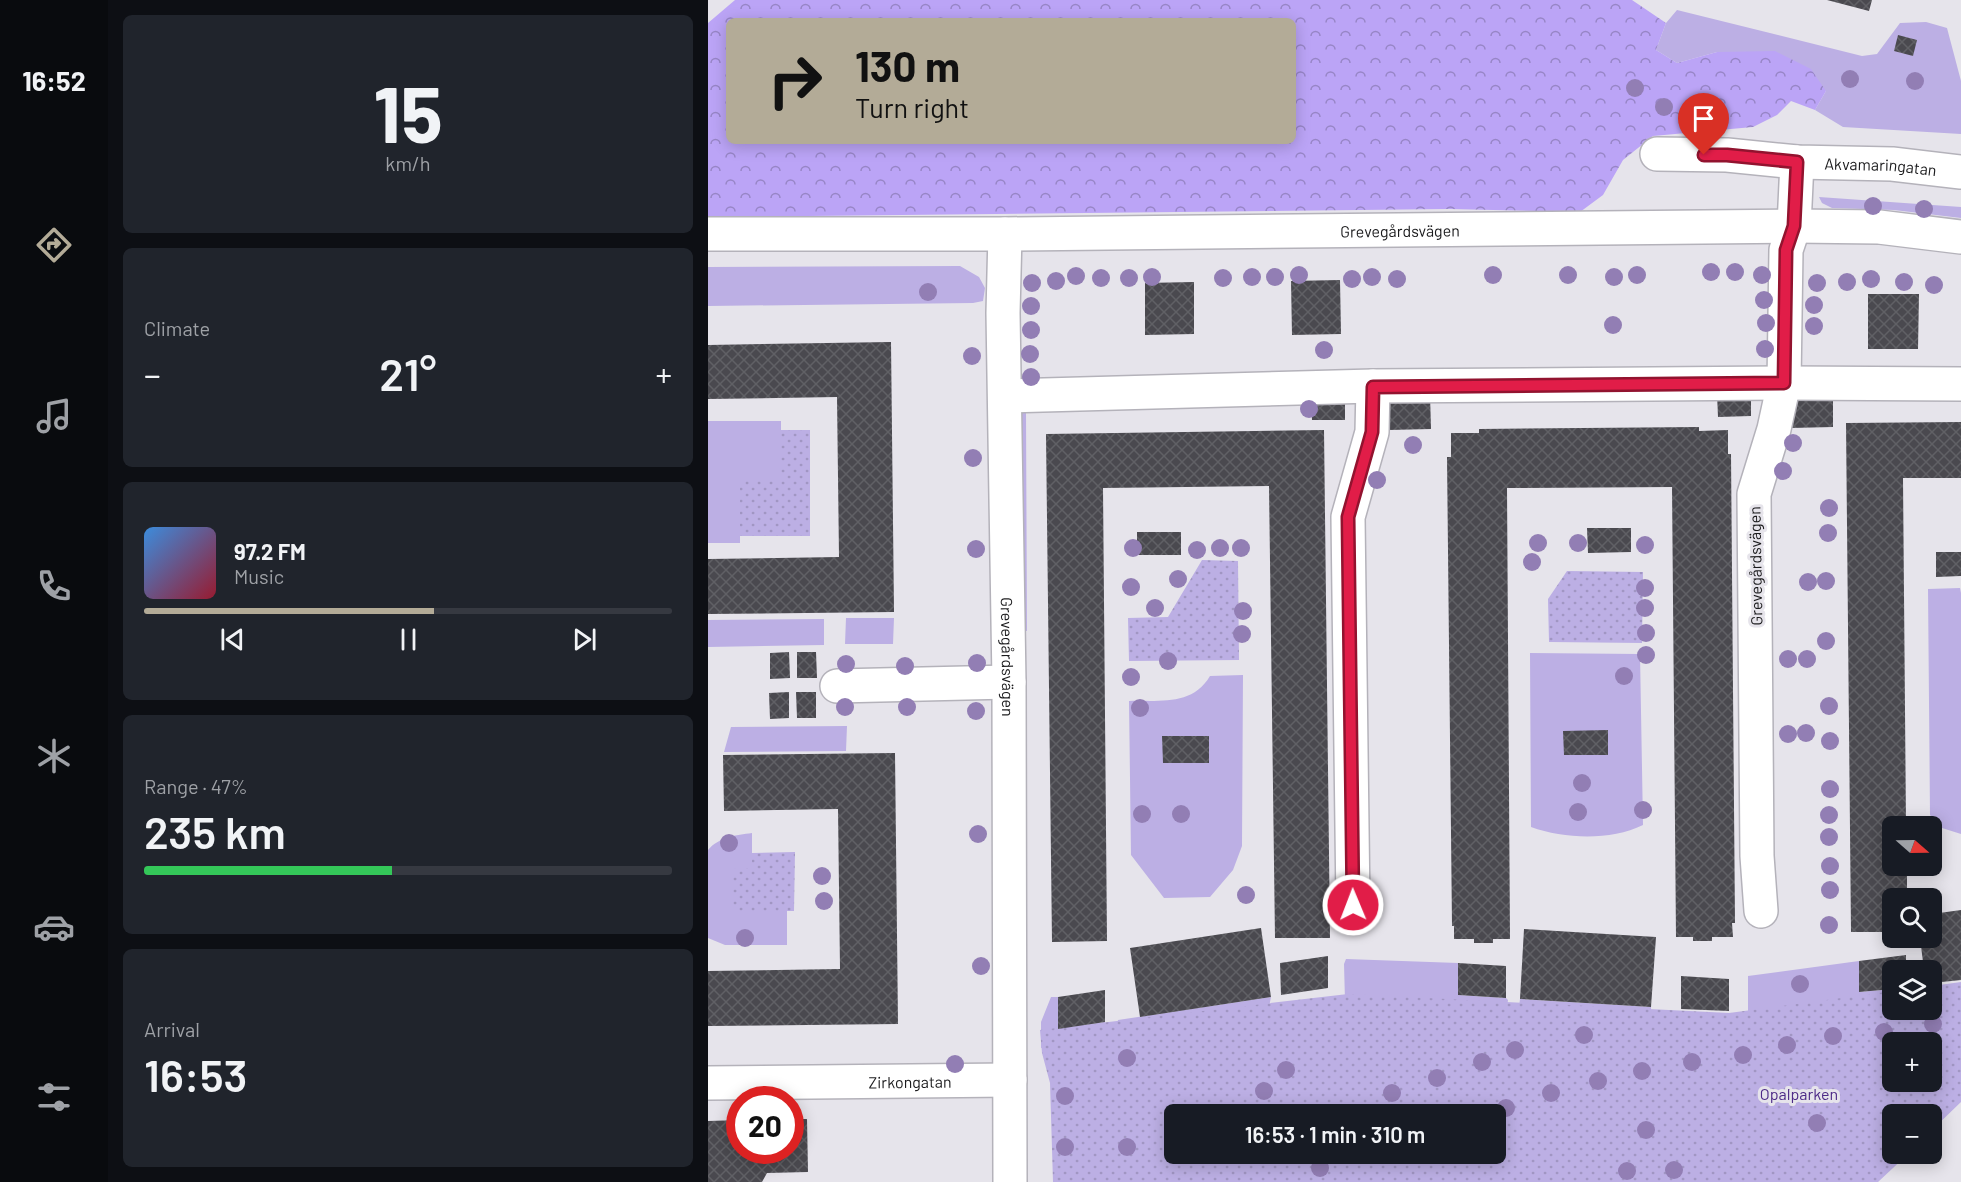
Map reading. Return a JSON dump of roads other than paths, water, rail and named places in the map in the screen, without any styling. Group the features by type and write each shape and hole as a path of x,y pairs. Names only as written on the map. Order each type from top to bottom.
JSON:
{"street":[{"name":"Akvamaringatan","path":"1657,154 1727,155 1797,162 1892,164 1961,172"},
{"path":"1794,226 1797,162"},
{"name":"Grevegårdsvägen","path":"1761,911 1757,855 1754,494 1774,429 1784,383 1786,250 1794,226"},
{"name":"Grevegårdsvägen","path":"708,234 1005,234 1794,226 1879,227 1961,237"},
{"name":"Grevegårdsvägen","path":"1005,234 1003,313 1009,682 1010,1080"},
{"path":"1005,396 1373,387 1784,383 1961,384"},
{"path":"1353,905 1348,517 1372,432 1373,387"},
{"path":"837,686 1009,682"},
{"path":"1010,1080 1010,1182"},
{"name":"Zirkongatan","path":"708,1083 1010,1080"}],"park label":[{"name":"Opalparken","path":"1799,1093"}]}
